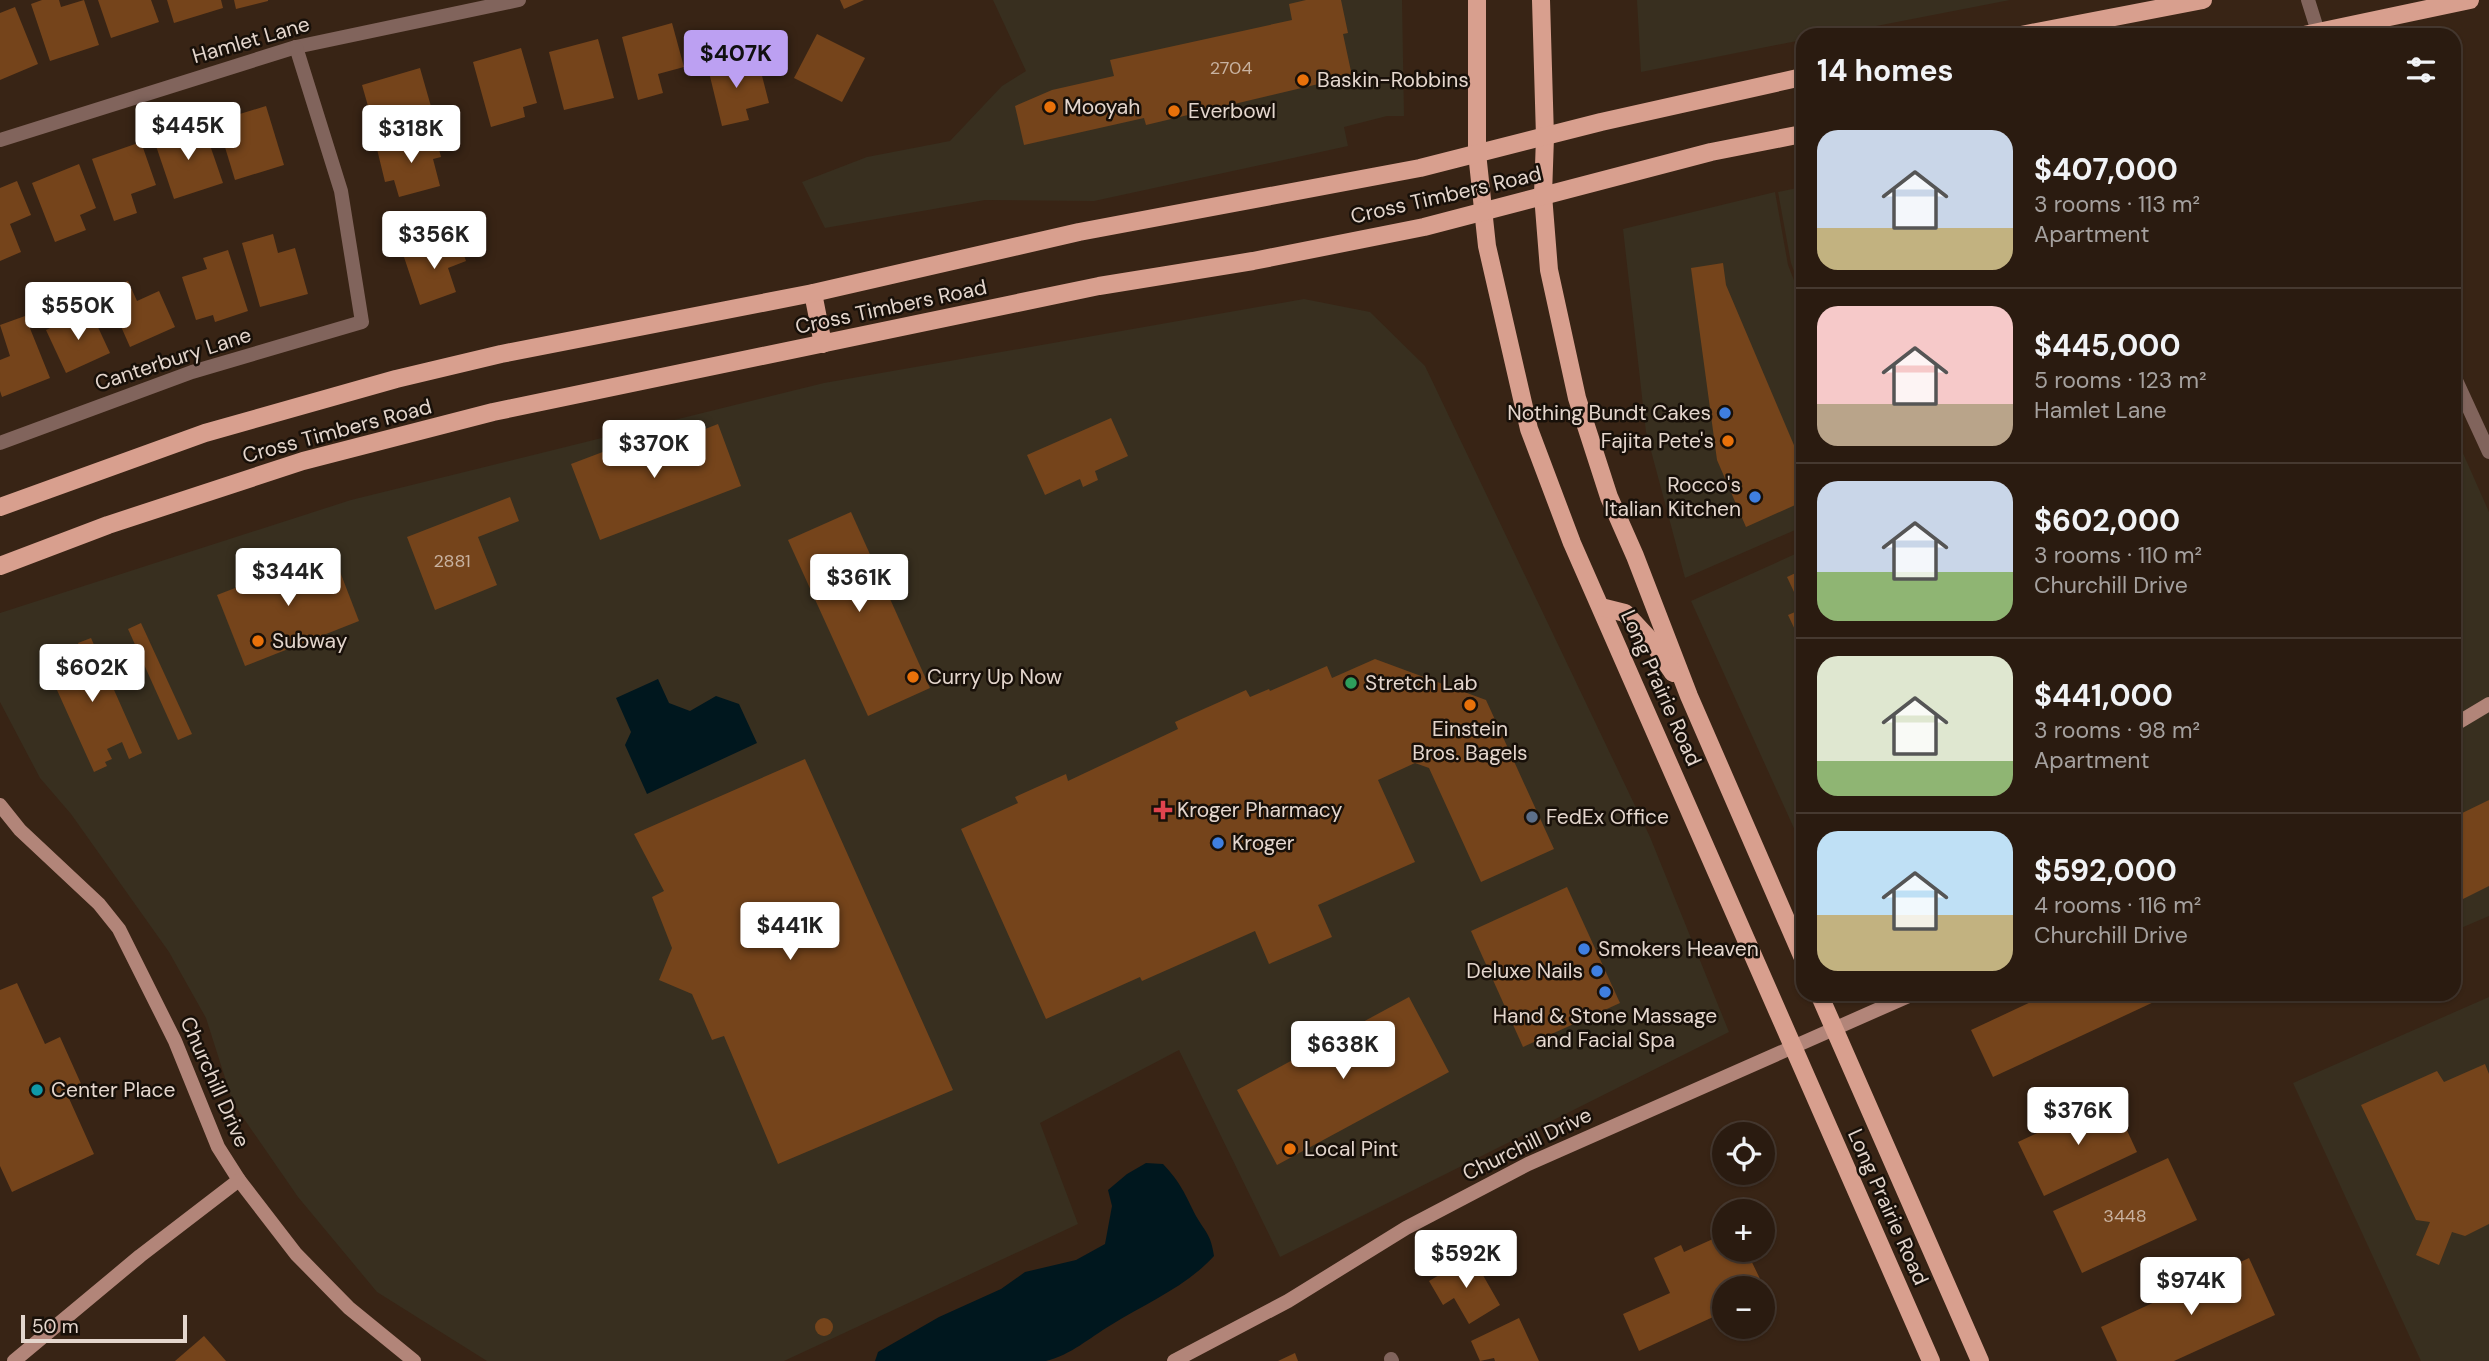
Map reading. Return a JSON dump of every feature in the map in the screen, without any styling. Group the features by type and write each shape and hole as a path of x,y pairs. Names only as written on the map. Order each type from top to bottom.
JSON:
{"main road":[{"name":"Long Prairie Road","path":"1477,0 1477,153 1483,211 1496,293 1529,429 1572,543 1931,1361"},
{"name":"Long Prairie Road","path":"1541,0 1544,195 1549,270 1577,398 1609,497 1635,555 1689,696 1796,942"},
{"path":"2057,28 2203,0"},
{"path":"2341,28 2470,0"},
{"name":"Cross Timbers Road","path":"0,507 205,433 383,382 501,354 813,293 1079,232 1420,167 1796,78"},
{"name":"Cross Timbers Road","path":"0,566 121,521 303,461 493,412 1099,286 1252,261 1424,227 1711,152 1796,136"},
{"path":"813,293 823,344"},
{"path":"1601,607 1625,613 1652,642 1689,696"},
{"name":"Long Prairie Road","path":"1822,1001 1980,1361"}],"street":[{"name":"Hamlet Lane","path":"0,140 296,47 519,0"},
{"path":"2308,0 2312,28"},
{"name":"Canterbury Lane","path":"0,443 192,372 362,322 341,191 296,47"},
{"path":"2461,391 2489,452"},
{"path":"2461,721 2489,704"},
{"name":"Churchill Drive","path":"0,805 19,830 99,904 119,929 175,1041 218,1147 239,1180 296,1254 368,1325 414,1361"},
{"name":"Churchill Drive","path":"1174,1361 1288,1301 1406,1228 1528,1164 1898,1001"},
{"path":"14,1361 141,1256 239,1180"}],"shaded area":[{"path":"993,0 1402,0 1404,116 1387,116 1344,127 1348,146 1094,201 985,200 825,228 802,182 867,157 950,141 1002,86 1026,71"},
{"path":"1637,0 2010,0 1866,28 1796,28 1796,41 1641,72"},
{"path":"1796,188 1796,277 1791,263 1778,192"},
{"path":"1775,192 1788,265 1796,286 1796,530 1685,578 1646,432 1623,229"},
{"path":"1304,299 1370,312 1425,366 1650,837 1729,1032 1280,1257 1179,1050 1040,1123 1078,1224 784,1361 487,1361 377,1292 298,1197 233,1103 206,1018 169,952 71,814 40,778 0,702 0,613 351,500 824,383"},
{"path":"2461,449 2489,512 2489,916 2461,928"},
{"path":"1796,554 1796,833 1691,601"},
{"path":"2489,997 2489,1361 2421,1361 2293,1083"}],"water":[{"path":"658,679 669,703 690,711 716,696 739,704 757,743 647,794 625,745 631,732 616,698"},
{"path":"1146,1163 1163,1164 1169,1171 1210,1239 1214,1256 1191,1277 1072,1350 1046,1361 875,1361 878,1352 939,1317 1001,1289 1025,1272 1076,1260 1105,1244 1112,1206 1108,1190"}],"building":[{"path":"42,0 59,0 61,7 84,0 99,45 50,61 31,4"},
{"path":"98,0 151,0 159,22 111,38"},
{"path":"167,0 221,0 223,8 174,23"},
{"path":"234,0 268,0 268,1 236,9"},
{"path":"840,0 864,0 844,9"},
{"path":"1306,0 1341,0 1348,33 1343,34 1352,76 1146,125 1144,118 1024,145 1015,106 1052,90 1114,76 1110,60 1292,20 1289,4"},
{"path":"15,7 38,64 0,80 0,13"},
{"path":"672,23 684,67 658,74 663,93 638,100 622,37"},
{"path":"817,34 865,58 842,102 794,78"},
{"path":"598,39 614,98 564,110 549,52"},
{"path":"521,48 537,103 523,107 525,117 491,127 473,62"},
{"path":"740,56 744,72 760,68 769,103 746,109 749,120 722,126 707,64"},
{"path":"420,68 434,117 376,134 362,85"},
{"path":"266,106 284,165 235,180 217,121"},
{"path":"203,125 223,183 174,199 154,140"},
{"path":"435,134 441,157 433,159 440,186 399,197 394,180 385,182 377,149"},
{"path":"141,142 156,185 131,194 137,213 114,221 92,159"},
{"path":"79,164 96,208 80,215 86,230 55,242 32,183"},
{"path":"17,181 31,215 10,224 21,252 0,261 0,188"},
{"path":"273,234 278,253 295,248 308,294 260,307 242,243"},
{"path":"458,239 466,261 448,268 456,292 420,305 404,257"},
{"path":"228,250 248,311 215,322 213,315 196,320 182,277 207,269 203,258"},
{"path":"1723,263 1726,285 1796,450 1796,505 1746,527 1717,460 1691,268"},
{"path":"128,281 137,301 159,291 175,327 130,347 105,290"},
{"path":"90,310 110,353 66,373 46,330"},
{"path":"25,316 50,378 2,397 0,360 10,356 0,325"},
{"path":"1111,418 1128,456 1095,471 1098,480 1083,487 1080,479 1045,495 1027,455"},
{"path":"718,424 741,486 600,540 571,464 637,439 643,453"},
{"path":"510,497 519,521 478,537 497,585 435,610 407,537"},
{"path":"851,512 930,688 868,716 788,540"},
{"path":"332,551 359,621 245,666 217,595"},
{"path":"1796,573 1796,596 1787,577"},
{"path":"1796,612 1796,632 1788,615"},
{"path":"141,623 192,734 178,740 128,629"},
{"path":"91,638 142,753 129,759 122,742 107,749 112,759 105,762 107,766 94,772 43,659 57,653 59,657 80,648 78,643"},
{"path":"1375,659 1486,700 1554,849 1481,882 1429,768 1415,763 1378,780 1415,862 1318,905 1332,937 1269,964 1255,931 1142,981 1140,977 1046,1019 961,829 1018,803 1015,797 1066,774 1068,781 1178,729 1175,722 1246,690 1250,697 1327,666 1332,678"},
{"path":"805,759 953,1090 778,1164 724,1036 712,1040 692,994 659,980 672,948 652,897 664,891 634,834"},
{"path":"2489,800 2489,886 2461,900 2461,814"},
{"path":"1567,887 1620,1003 1523,1047 1471,931"},
{"name":"Center Place","path":"17,983 45,1044 60,1037 82,1086 67,1094 94,1154 12,1192 0,1166 0,990"},
{"path":"1409,997 1449,1072 1277,1165 1237,1090"},
{"path":"2033,1001 2156,1001 1993,1077 1971,1030"},
{"path":"2485,1064 2489,1074 2489,1224 2465,1236 2452,1232 2439,1265 2416,1255 2430,1222 2416,1220 2361,1105 2437,1071 2444,1082"},
{"path":"2112,1098 2137,1152 2044,1196 2018,1142"},
{"path":"2168,1158 2197,1220 2082,1273 2053,1211"},
{"path":"1712,1239 1712,1262 1752,1262 1759,1276 1712,1276 1712,1318 1639,1351 1623,1314 1670,1293 1654,1258 1681,1245 1684,1252"},
{"path":"1472,1256 1500,1305 1469,1324 1454,1298 1443,1305 1429,1281"},
{"path":"2249,1258 2275,1315 2174,1361 2117,1361 2101,1327"},
{"path":"820,1318 828,1318 833,1327 831,1334 820,1336 815,1331 815,1323"},
{"path":"1519,1318 1539,1361 1495,1361 1494,1358 1480,1361 1471,1341"},
{"path":"204,1336 226,1361 175,1361"},
{"path":"1295,1353 1298,1361 1278,1361"}],"place":[{"name":"Baskin-Robbins","path":"1303,80"},
{"name":"Mooyah","path":"1050,107"},
{"name":"Everbowl","path":"1174,111"},
{"name":"Nothing Bundt Cakes","path":"1725,413"},
{"name":"Fajita Pete's","path":"1728,441"},
{"name":"Rocco's Italian Kitchen","path":"1755,497"},
{"name":"Subway","path":"258,641"},
{"name":"Curry Up Now","path":"913,677"},
{"name":"Stretch Lab","path":"1351,683"},
{"name":"Einstein Bros. Bagels","path":"1470,705"},
{"name":"Kroger Pharmacy","path":"1163,810"},
{"name":"FedEx Office","path":"1532,817"},
{"name":"Kroger","path":"1218,843"},
{"name":"Smokers Heaven","path":"1584,949"},
{"name":"Deluxe Nails","path":"1597,971"},
{"name":"Hand & Stone Massage and Facial Spa","path":"1605,992"},
{"name":"Center Place","path":"37,1090"},
{"name":"Local Pint","path":"1290,1149"}]}
